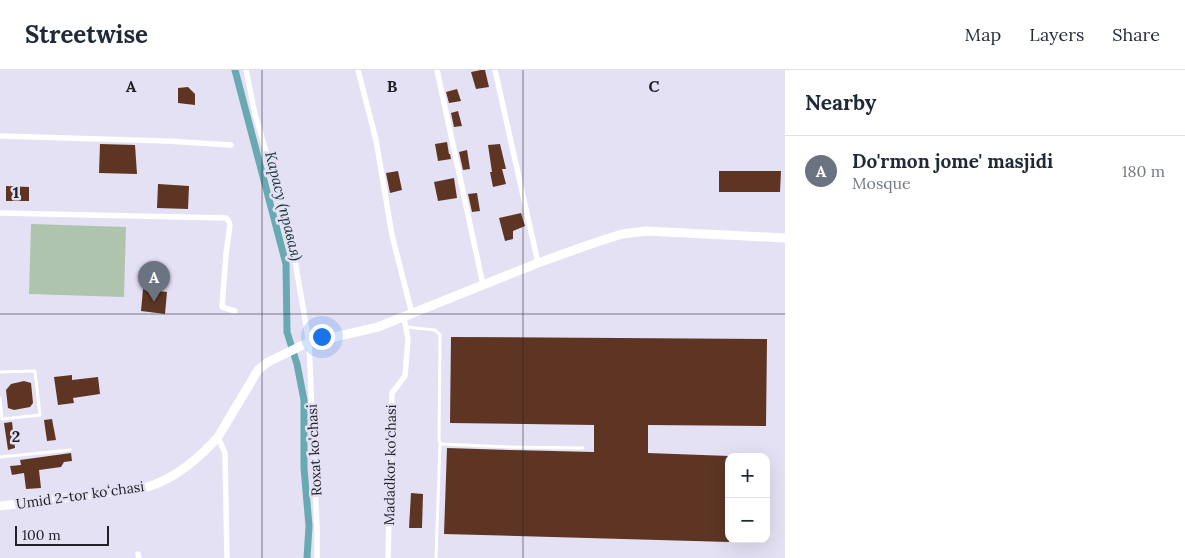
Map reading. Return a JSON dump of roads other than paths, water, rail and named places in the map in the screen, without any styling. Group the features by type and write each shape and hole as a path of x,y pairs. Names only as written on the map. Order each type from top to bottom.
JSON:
{"main road":[{"name":"Umid 2-tor koʻchasi","path":"0,506 143,488 170,478 201,455 218,437 260,368 280,355 307,344 365,331 408,316 538,263 607,238 638,232 785,238"}],"street":[{"name":"Roxat ko'chasi","path":"246,70 255,114 291,237 307,344 317,529 316,558"},
{"name":"Madadkor ko'chasi","path":"358,70 376,140 408,316 405,376 392,393 388,558"},
{"path":"437,70 483,285"},
{"path":"495,70 538,263"},
{"path":"0,136 231,145"},
{"path":"0,213 226,218 230,225 222,307 235,311"},
{"path":"218,437 225,453 227,558"}],"lane":[{"path":"406,327 435,330 440,335 440,442 436,558"},
{"path":"0,372 34,370 40,414 2,418 0,398"},
{"path":"440,442 442,444 511,447 583,448"},
{"path":"0,457 70,450"}],"waterway":[{"name":"Карасу (правая)","path":"235,70 286,264 287,332 297,364 304,400 304,468 309,526 307,558"}],"place":[{"name":"Do'rmon jome' masjidi","path":"154,302"}]}
